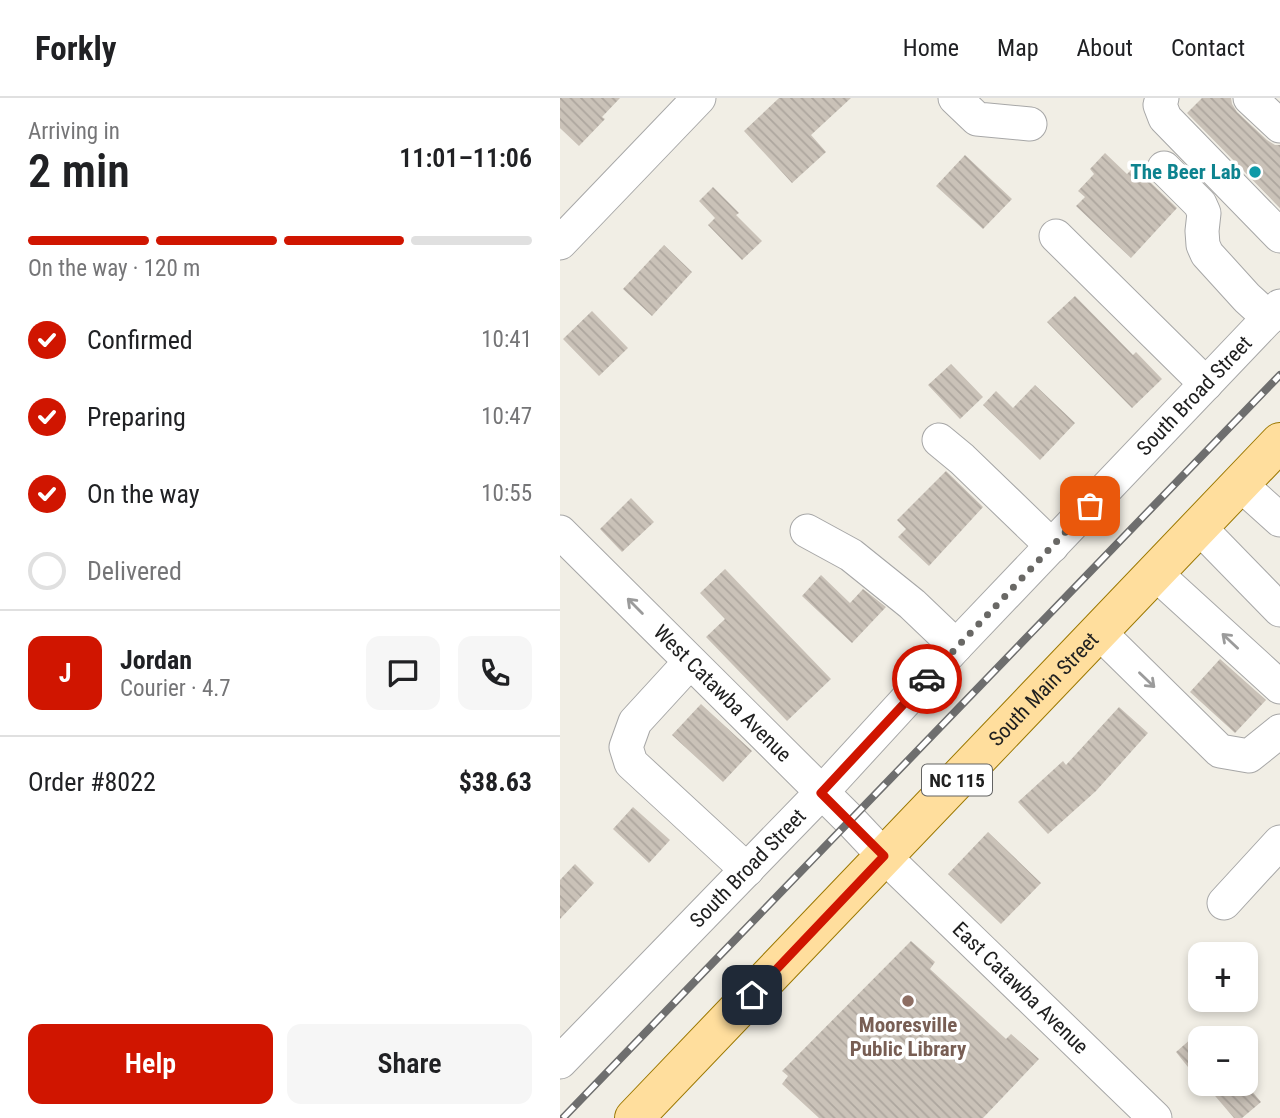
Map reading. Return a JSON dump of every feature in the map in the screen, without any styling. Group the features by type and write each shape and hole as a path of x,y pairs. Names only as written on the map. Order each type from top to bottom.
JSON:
{"main road":[{"name":"South Main Street","path":"634,1118 1280,442"}],"street":[{"path":"560,243 699,98"},
{"path":"955,98 977,119 1030,124"},
{"path":"1162,98 1160,105 1165,118 1280,236"},
{"path":"1250,98 1280,126"},
{"path":"1164,168 1200,204 1204,213 1203,245 1207,254 1247,298 1274,312"},
{"path":"1056,236 1206,384"},
{"name":"South Broad Street","path":"560,1062 821,793 956,646 1274,312"},
{"path":"939,440 1052,547"},
{"path":"1240,484 1280,520"},
{"path":"1199,527 1280,610"},
{"path":"807,531 851,555 912,604 956,646"},
{"name":"West Catawba Avenue","path":"560,532 884,856"},
{"path":"1155,573 1280,687"},
{"path":"1099,632 1220,751 1249,756 1280,731"},
{"path":"690,662 635,722 626,747 631,763 747,870"},
{"path":"1224,903 1280,842"},
{"name":"East Catawba Avenue","path":"884,856 1155,1118"}],"building":[{"path":"560,98 620,98 602,117 605,119 579,146 560,128"},
{"path":"779,98 851,98 811,135 826,152 792,183 744,131"},
{"name":"The Beer Lab","path":"1202,98 1231,98 1237,112 1267,140 1280,145 1280,208 1187,113"},
{"path":"1105,153 1127,174 1137,164 1150,182 1177,208 1131,258 1076,206 1085,197 1078,191 1094,174 1090,169"},
{"path":"965,155 1012,199 983,229 936,186"},
{"path":"713,187 762,241 742,260 708,225 715,218 699,201"},
{"path":"664,245 692,272 652,316 623,289"},
{"path":"1075,296 1133,355 1136,352 1162,379 1132,408 1047,322"},
{"path":"592,311 628,348 599,376 563,339"},
{"path":"951,364 983,397 960,419 928,385"},
{"path":"1035,385 1075,423 1040,460 983,405 996,391 1013,408"},
{"path":"946,471 983,507 929,566 898,537 906,529 897,520"},
{"path":"631,498 654,522 622,552 600,529"},
{"path":"725,569 831,679 787,721 706,637 725,619 700,593"},
{"path":"821,575 850,603 863,589 886,607 852,643 802,596"},
{"path":"1220,659 1266,700 1235,733 1190,692"},
{"path":"701,704 752,751 723,782 672,735"},
{"path":"1119,707 1148,733 1096,791 1048,834 1018,802 1063,761 1066,765"},
{"path":"633,807 670,840 649,863 613,829"},
{"path":"988,832 1041,883 1001,924 948,874"},
{"path":"575,864 594,883 560,919 560,880"},
{"name":"Mooresville Public Library","path":"911,941 935,962 930,969 1006,1039 1011,1034 1039,1059 983,1118 819,1118 782,1084 788,1076 782,1071"},
{"path":"1188,1042 1188,1067 1176,1052"},
{"path":"1215,1096 1256,1096 1261,1102 1242,1118 1234,1118"}],"railway":[{"path":"563,1118 1280,375"}],"way so far":[{"path":"927,679 1090,506"}],"place":[{"name":"The Beer Lab","path":"1255,172"},
{"name":"Mooresville Public Library","path":"908,1001"}],"route":[{"path":"752,995 884,856 821,793 927,679"}]}
